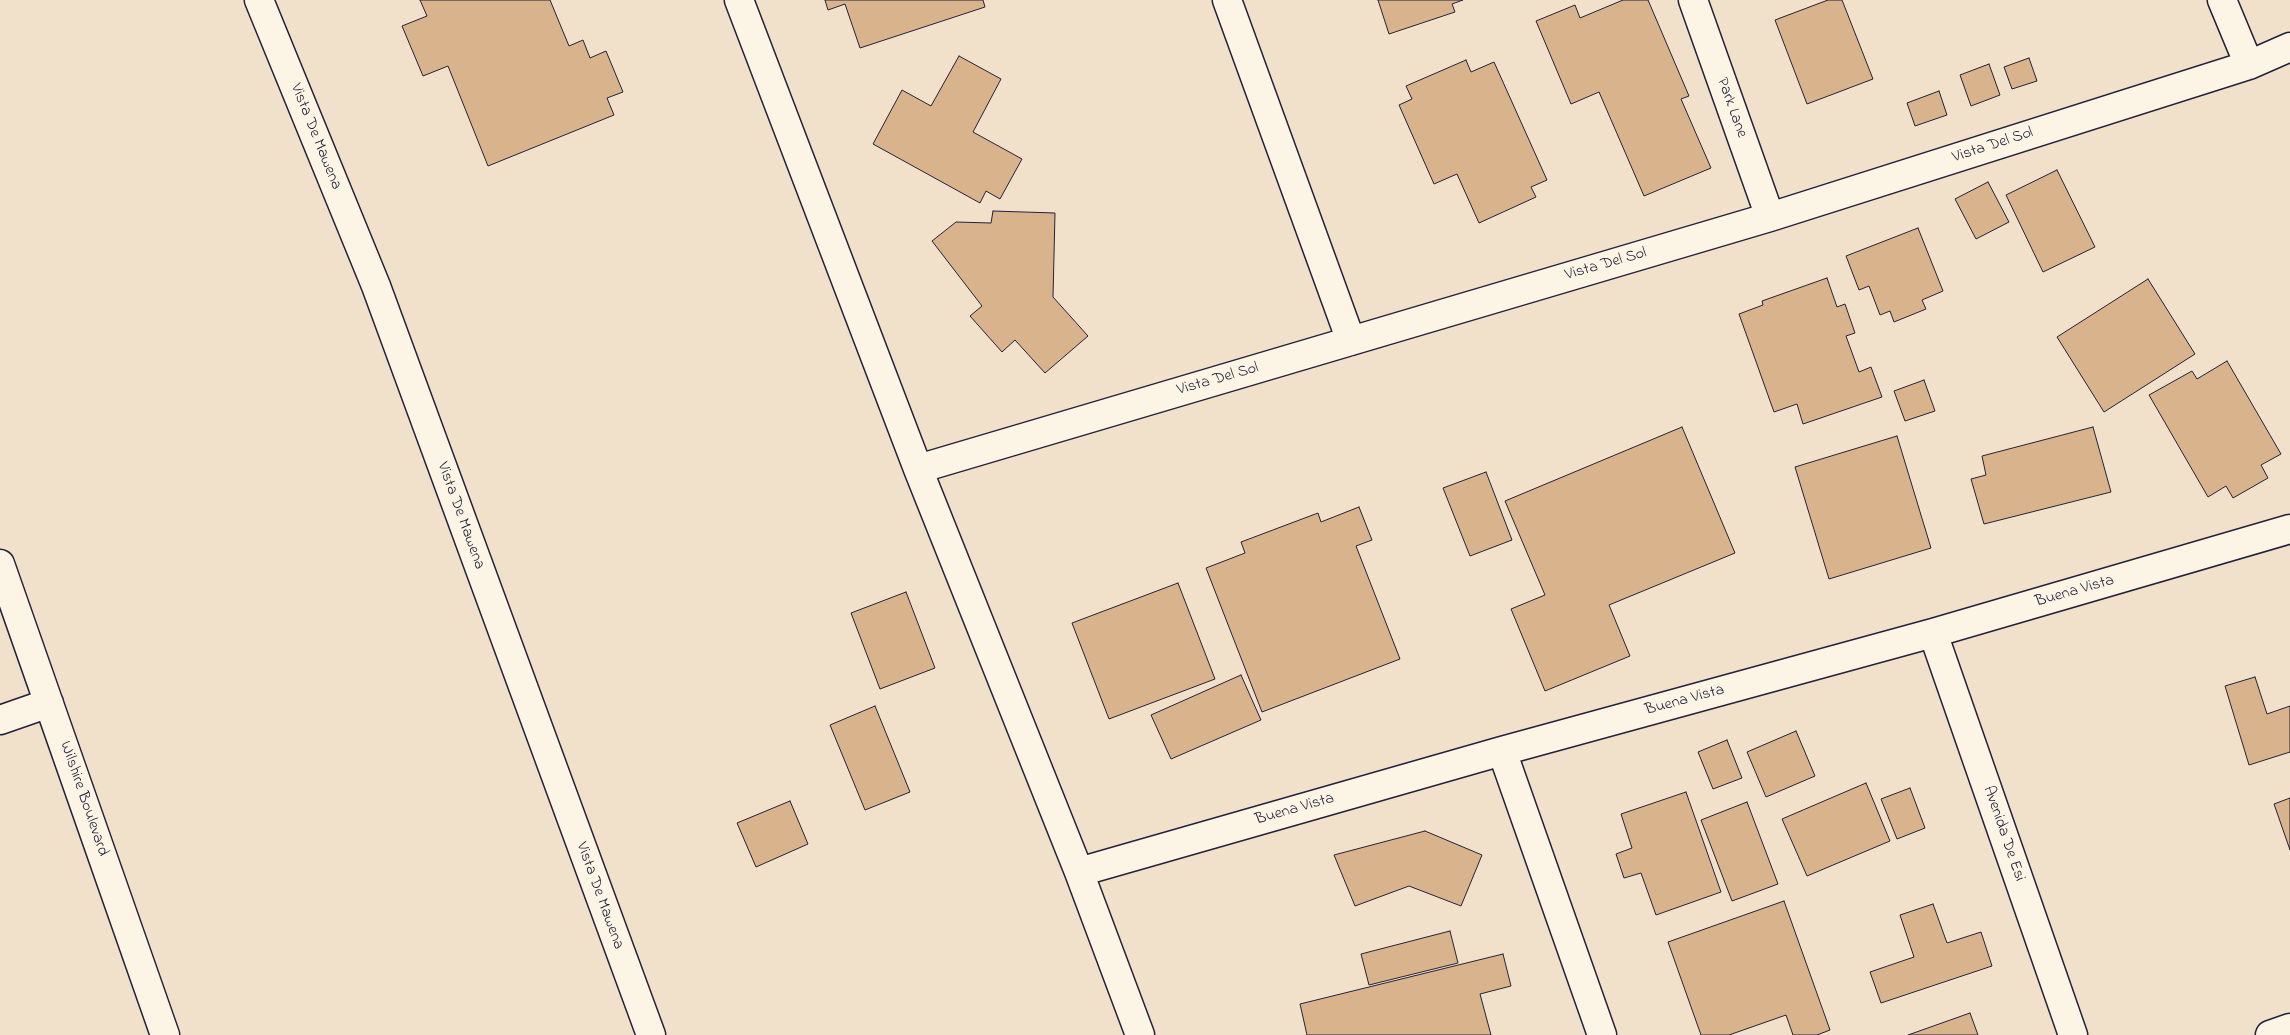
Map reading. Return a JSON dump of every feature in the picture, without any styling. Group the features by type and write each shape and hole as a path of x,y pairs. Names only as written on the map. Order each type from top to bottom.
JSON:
{"street":[{"name":"Vista De Mawena","path":"259,0 376,286 651,1035"},
{"path":"739,0 918,469 1079,872 1140,1035"},
{"path":"1227,0 1351,341"},
{"name":"Park Lane","path":"1693,0 1770,217"},
{"path":"2222,0 2249,65"},
{"name":"Vista Del Sol","path":"918,469 1770,217 2249,65 2290,48"},
{"name":"Buena Vista","path":"1079,872 1502,751 1933,633 2290,529"},
{"name":"Wilshire Boulevard","path":"0,564 165,1035"},
{"name":"Avenida De Esi","path":"1933,633 2073,1035"},
{"path":"0,720 49,703"},
{"path":"1502,751 1602,1035"},
{"path":"2270,1035 2290,1028"}],"building":[{"path":"420,0 550,0 569,46 583,40 590,58 606,51 623,92 607,98 614,115 488,166 448,66 423,76 402,26 427,16"},
{"path":"825,0 983,0 985,7 860,48 845,4 828,10"},
{"path":"1378,0 1463,0 1452,4 1455,12 1389,34"},
{"path":"1623,0 1648,0 1689,96 1681,99 1711,168 1644,196 1599,92 1571,104 1536,21 1575,5 1580,18"},
{"path":"1828,0 1842,0 1873,79 1807,104 1775,20"},
{"path":"959,56 1001,79 973,132 1022,159 1000,199 986,191 980,203 873,144 902,90 931,106"},
{"path":"2029,58 2037,81 2012,89 2004,67"},
{"path":"1466,60 1471,72 1494,62 1547,180 1531,187 1536,197 1479,223 1457,174 1434,184 1399,105 1412,99 1406,86"},
{"path":"1989,64 2000,95 1971,106 1960,75"},
{"path":"1939,91 1947,115 1915,126 1907,103"},
{"path":"2057,170 2095,247 2043,272 2006,195"},
{"path":"1988,182 2009,222 1976,239 1955,199"},
{"path":"993,211 1055,213 1053,297 1088,336 1045,373 1015,340 1002,352 970,316 982,306 932,241 956,222 991,223"},
{"path":"1918,228 1943,291 1922,300 1926,309 1894,322 1890,311 1880,315 1869,286 1859,290 1846,256"},
{"path":"1827,278 1837,307 1845,304 1855,333 1846,336 1859,372 1871,367 1882,397 1803,424 1797,404 1774,412 1739,314 1763,305 1762,301"},
{"path":"2148,279 2195,354 2104,412 2057,337"},
{"path":"2227,361 2281,454 2261,465 2268,478 2233,498 2226,486 2208,497 2149,395 2192,371 2197,379"},
{"path":"1924,380 1935,411 1905,421 1894,391"},
{"path":"1682,427 1735,553 1609,605 1630,656 1545,691 1511,609 1545,595 1505,501"},
{"path":"2093,427 2111,492 1984,524 1971,479 1986,475 1982,456"},
{"path":"1897,436 1931,548 1829,579 1795,467"},
{"path":"1486,472 1512,540 1470,556 1443,488"},
{"path":"1359,507 1372,540 1356,546 1400,659 1262,712 1206,568 1245,553 1241,542 1318,513 1321,522"},
{"path":"1178,583 1215,679 1109,719 1072,623"},
{"path":"906,592 935,668 880,689 851,613"},
{"path":"1241,675 1261,720 1171,759 1151,715"},
{"path":"2255,677 2267,714 2290,706 2290,752 2249,765 2225,686"},
{"path":"875,706 910,792 865,810 830,725"},
{"path":"1796,731 1815,776 1766,797 1747,752"},
{"path":"1727,740 1742,778 1713,789 1698,752"},
{"path":"1866,783 1890,841 1807,876 1782,819"},
{"path":"1910,788 1925,828 1897,839 1881,799"},
{"path":"1686,792 1721,892 1656,915 1641,873 1624,878 1616,854 1632,848 1621,814"},
{"path":"2290,798 2290,850 2274,804"},
{"path":"790,801 808,844 756,867 737,823"},
{"path":"1747,802 1778,884 1732,901 1701,820"},
{"path":"1425,831 1482,855 1461,906 1409,886 1355,906 1334,855"},
{"path":"1784,901 1830,1030 1817,1035 1793,1035 1786,1015 1729,1035 1701,1035 1668,942"},
{"path":"1933,904 1947,943 1981,932 1992,966 1881,1003 1870,972 1914,957 1900,915"},
{"path":"1450,931 1458,963 1369,985 1361,954"},
{"path":"1503,954 1511,986 1480,994 1491,1035 1307,1035 1300,1004"},
{"path":"1970,1013 1978,1035 1908,1035"}]}
